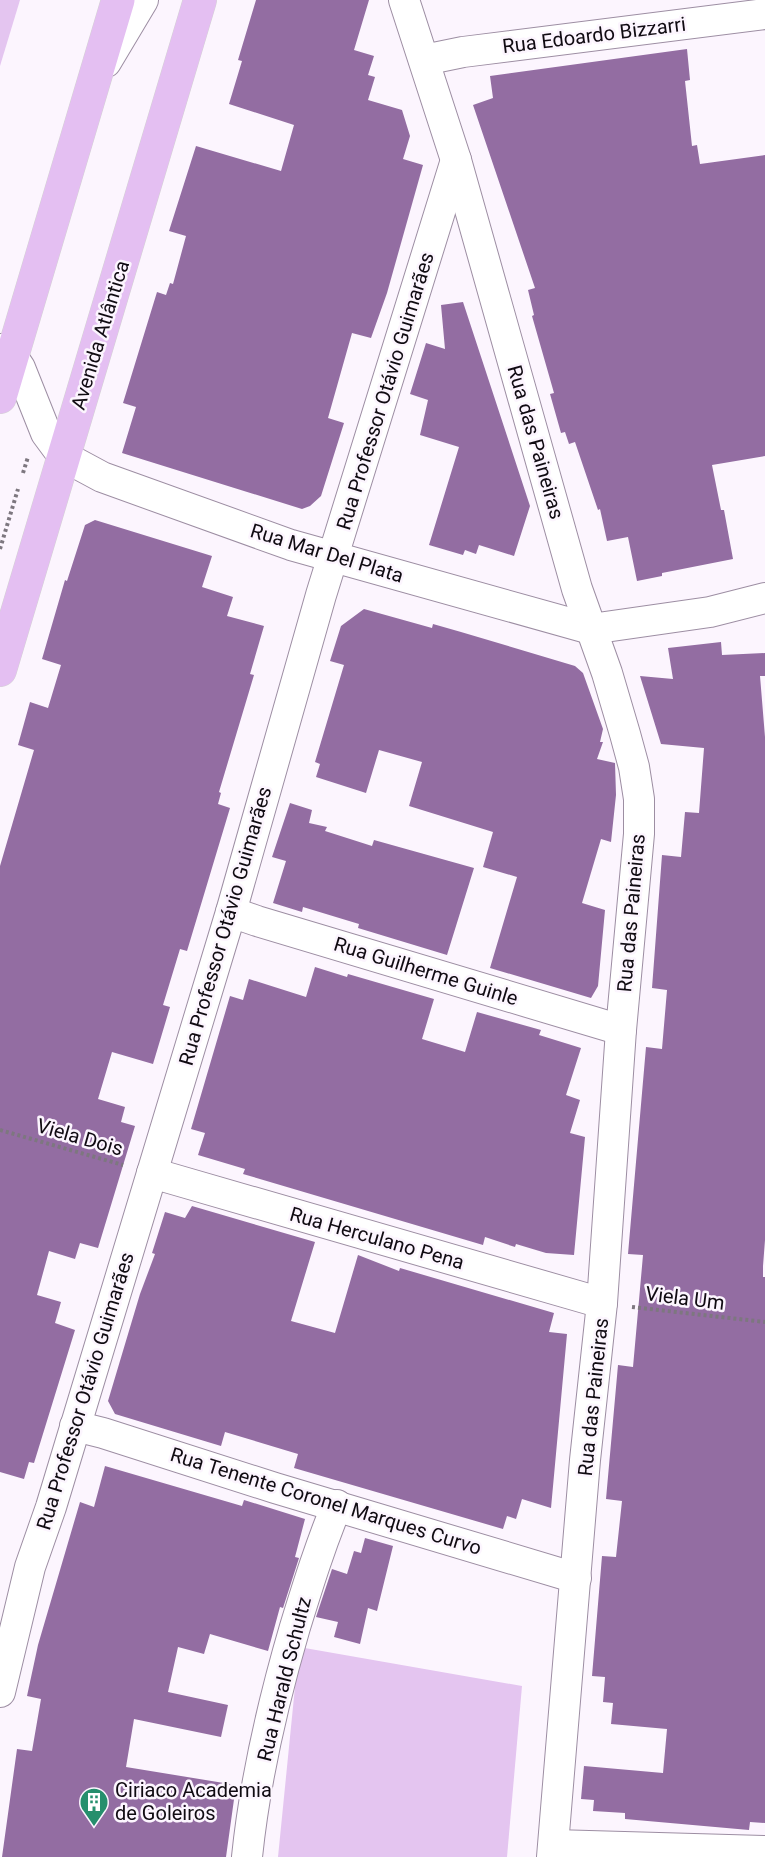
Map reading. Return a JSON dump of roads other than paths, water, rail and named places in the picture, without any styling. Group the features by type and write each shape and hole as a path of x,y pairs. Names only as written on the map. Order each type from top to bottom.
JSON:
{"main road":[{"path":"0,397 6,353 95,80 118,0"},
{"name":"Avenida Atlântica","path":"0,669 200,0"}],"street":[{"path":"95,80 143,0"},
{"name":"Rua das Paineiras","path":"404,0 456,160 577,589 607,673 634,767 639,799 639,834 621,1030 602,1303 585,1460 553,1851"},
{"name":"Rua Edoardo Bizzarri","path":"424,60 463,52 765,14"},
{"name":"Rua Professor Otávio Guimarães","path":"0,1692 30,1567 152,1173 231,912 334,557 456,160"},
{"name":"Rua Mar Del Plata","path":"6,353 26,380 46,433 63,456 102,477 291,544 591,629 710,612 765,598"},
{"name":"Rua Mar Del Plata","path":"710,612 765,616"},
{"name":"Rua Guilherme Guinle","path":"231,912 621,1030"},
{"name":"Rua Herculano Pena","path":"152,1173 602,1303"},
{"name":"Rua Tenente Coronel Marques Curvo","path":"75,1426 576,1578"},
{"name":"Rua Harald Schultz","path":"247,1857 264,1750 283,1670 319,1547 337,1505"},
{"path":"553,1851 765,1851"}],"place":[{"name":"Ciriaco Academia de Goleiros","path":"94,1828"}]}
